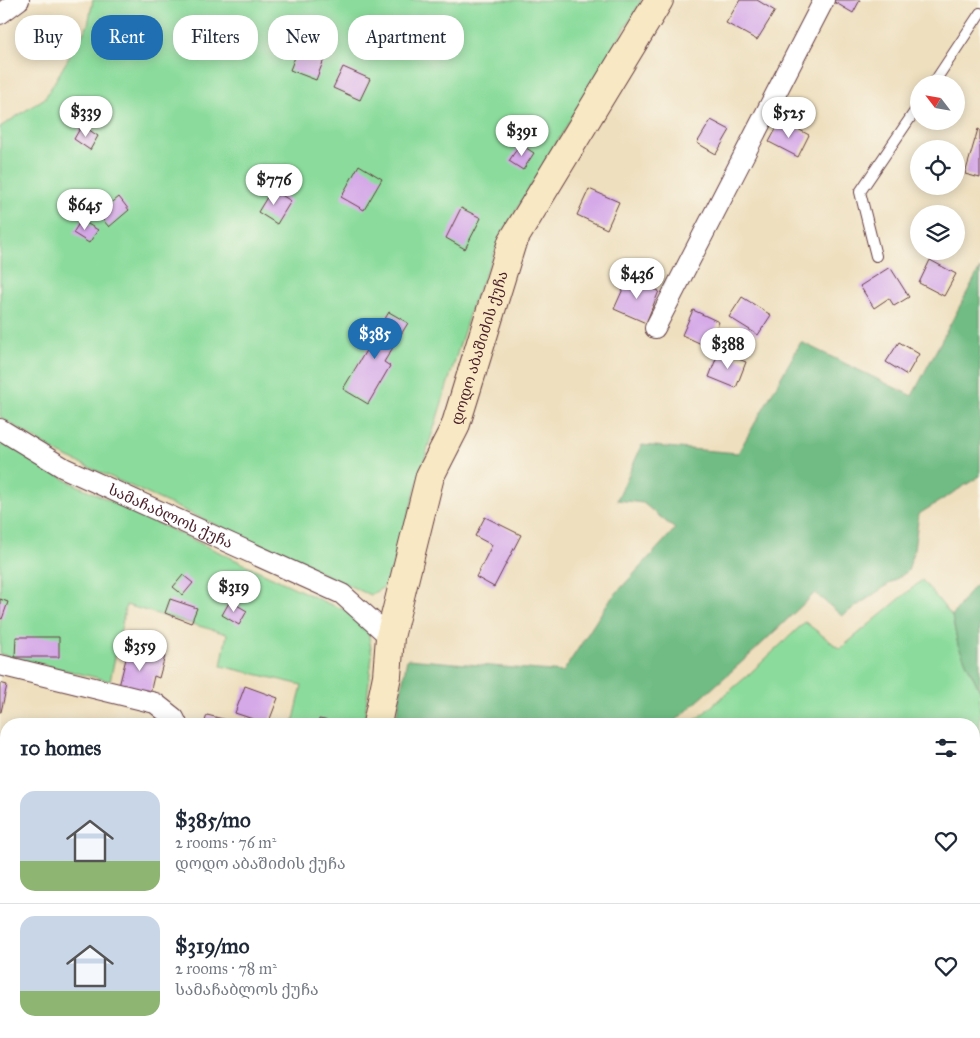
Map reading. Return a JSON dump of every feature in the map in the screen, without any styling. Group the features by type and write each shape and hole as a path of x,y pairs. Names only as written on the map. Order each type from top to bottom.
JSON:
{"street":[{"path":"0,14 19,0"},
{"name":"დოდო აბაშიძის ქუჩა","path":"378,718 386,676 390,637 430,476 455,427 512,242 659,0"},
{"path":"655,328 824,0"},
{"name":"სამაჩაბლოს ქუჩა","path":"0,429 64,468 342,594 390,637"},
{"path":"0,665 155,703 174,718"}],"lane":[{"path":"939,75 980,13"},
{"path":"876,256 860,192 910,117"}],"green space":[{"path":"93,0 642,0 505,229 473,302 394,564 384,587 370,595 58,453 0,417 0,127 45,98 67,60 81,60 81,37 88,25"},
{"path":"980,268 980,476 919,514 914,549 908,571 842,616 815,593 752,653 679,718 396,718 407,659 563,672 609,601 675,529 643,503 617,500 642,445 738,453 801,342 912,396"},
{"path":"0,438 66,480 327,603 348,611 368,629 372,656 365,718 294,718 302,685 221,666 227,634 126,605 110,681 0,654"},
{"path":"922,580 952,616 958,645 980,691 980,718 698,718 746,677 805,622 840,649"},
{"path":"980,582 980,691 958,645 952,616 973,587"}],"building":[{"path":"740,0 757,0 775,11 757,40 726,23"},
{"path":"831,0 860,0 853,13"},
{"path":"294,60 324,60 316,80 290,70"},
{"path":"343,67 370,79 360,100 333,88"},
{"path":"711,120 730,130 716,154 697,143"},
{"path":"781,120 809,135 798,157 769,142"},
{"path":"82,125 98,136 90,150 74,139"},
{"path":"978,129 980,130 980,178 965,174"},
{"path":"520,144 534,153 523,170 509,161"},
{"path":"359,165 382,179 364,210 341,197"},
{"path":"272,189 291,201 277,224 258,212"},
{"path":"589,189 619,202 607,229 577,215"},
{"path":"119,197 129,210 109,227 98,214"},
{"path":"461,208 481,218 465,249 446,238"},
{"path":"81,220 98,230 89,243 73,233"},
{"path":"930,260 956,274 944,296 919,283"},
{"path":"890,267 909,297 894,306 889,298 874,308 860,286"},
{"path":"628,278 659,291 646,323 614,309"},
{"path":"742,297 771,315 758,335 729,317"},
{"path":"693,310 719,322 708,347 682,335"},
{"path":"389,312 408,323 384,362 390,366 368,404 343,389"},
{"path":"899,342 919,354 907,375 886,362"},
{"path":"719,351 746,362 736,388 709,377"},
{"path":"485,517 521,535 494,587 476,577 492,545 475,536"},
{"path":"183,575 193,583 183,595 173,587"},
{"path":"0,599 8,602 2,619 0,618"},
{"path":"170,599 197,608 191,623 165,613"},
{"path":"230,601 247,611 239,625 222,615"},
{"path":"16,637 59,637 59,657 15,657"},
{"path":"129,647 165,656 159,678 154,676 149,698 118,690"},
{"path":"0,683 7,685 1,712 0,712"},
{"path":"245,686 278,698 270,718 250,718 235,713"},
{"path":"207,715 219,718 206,718"}]}
